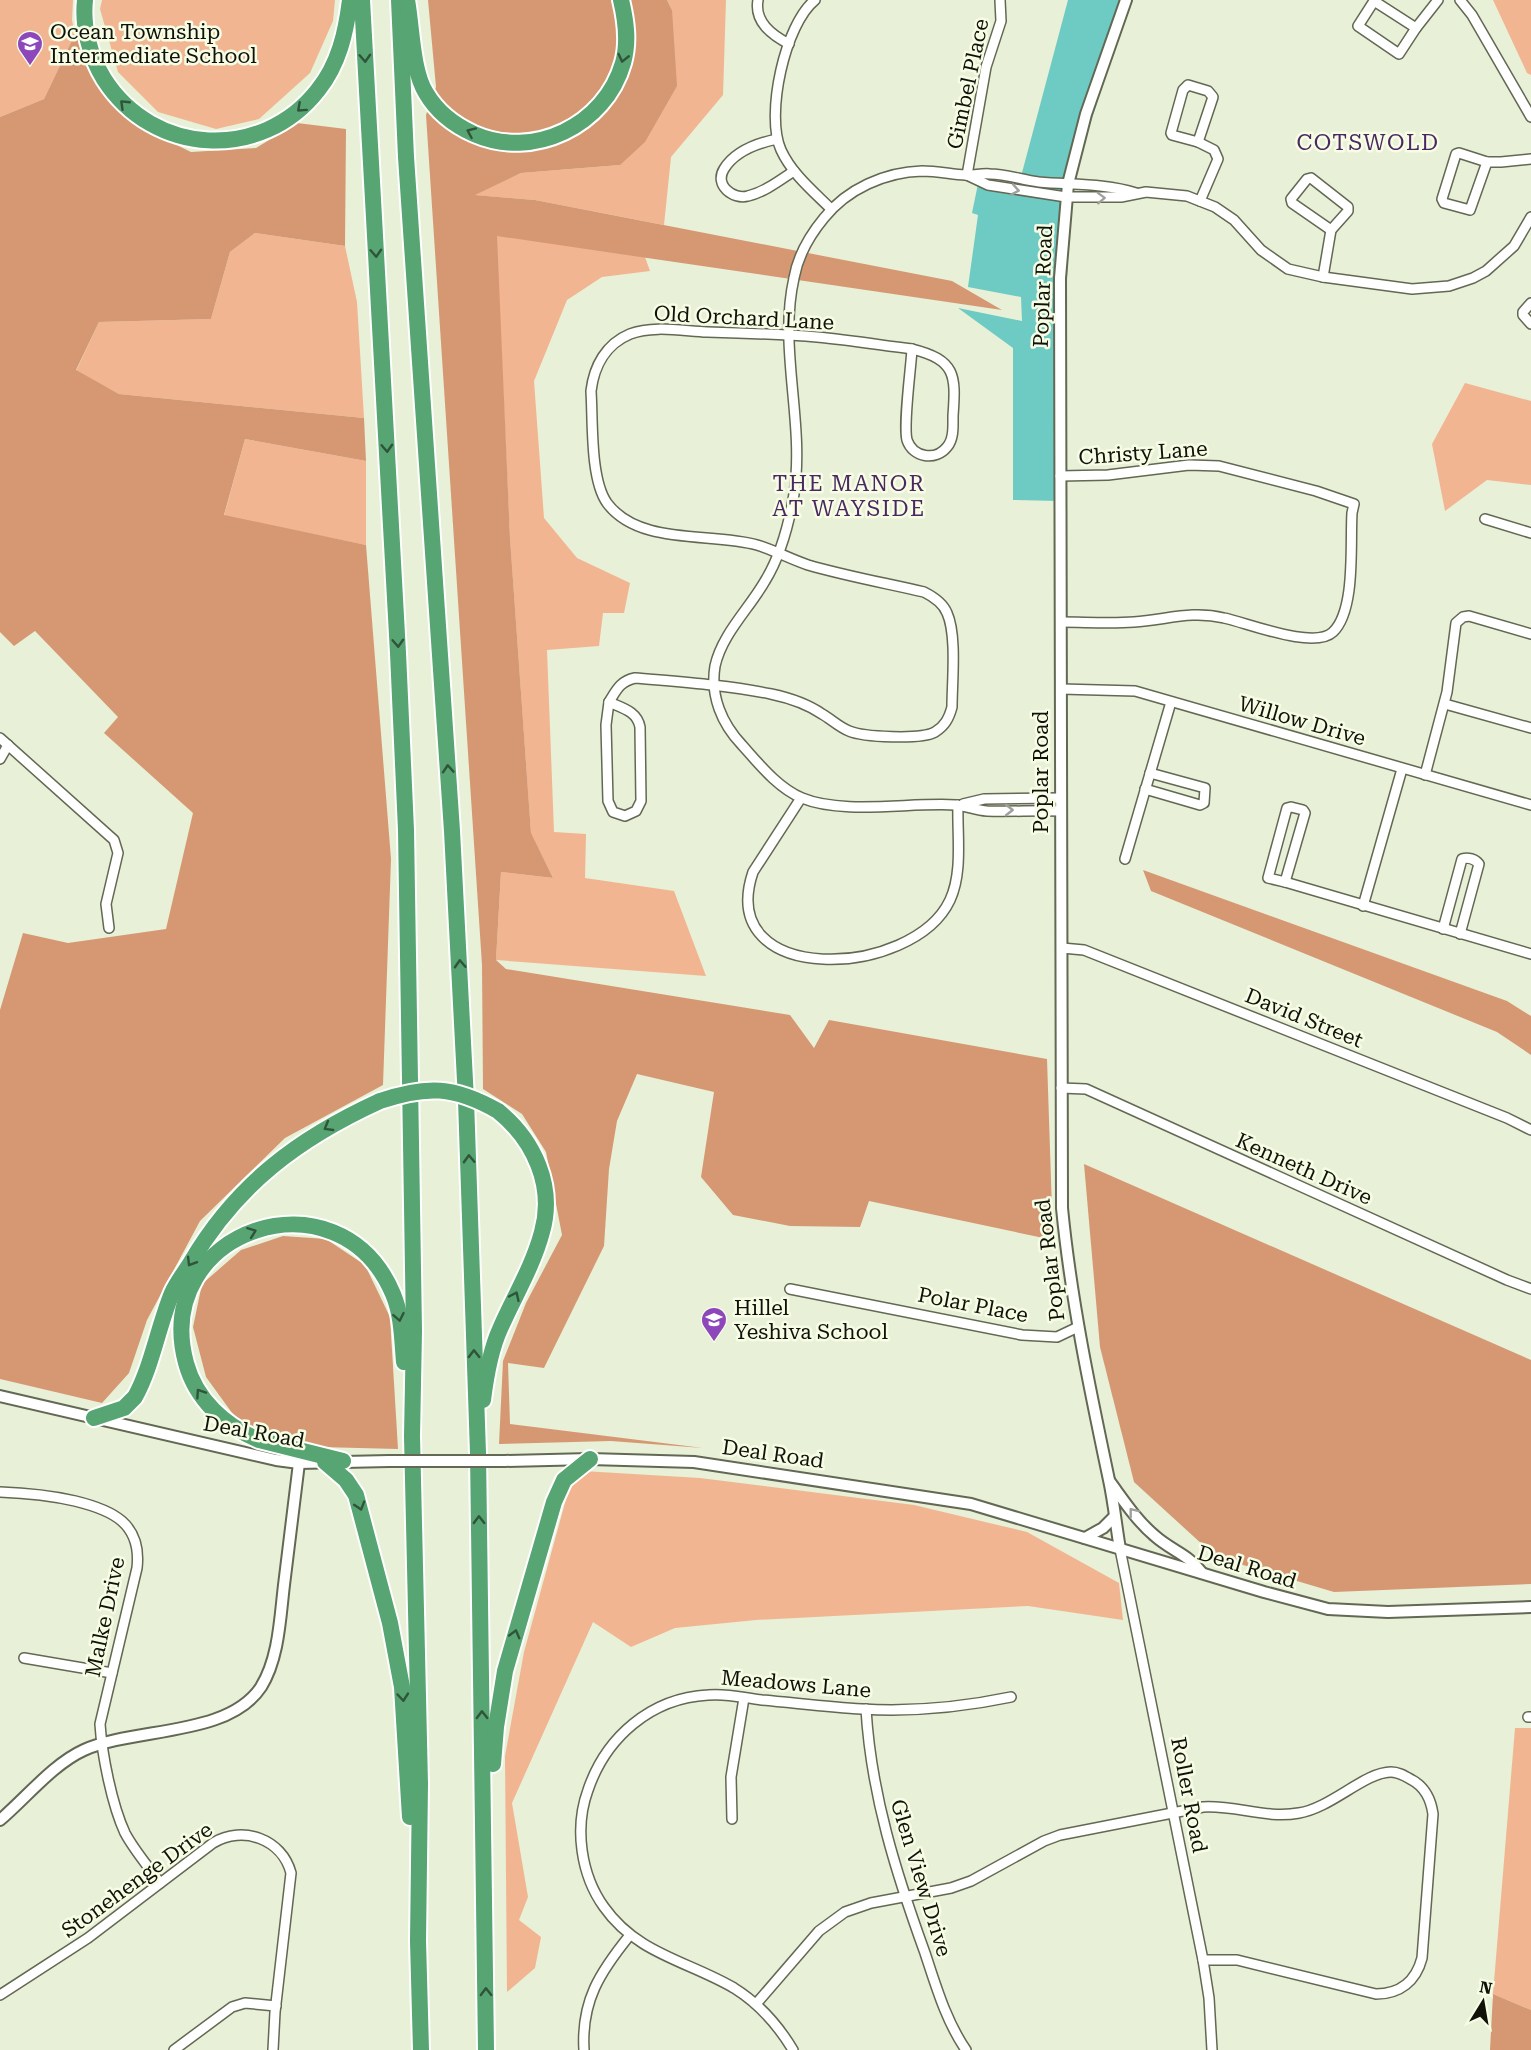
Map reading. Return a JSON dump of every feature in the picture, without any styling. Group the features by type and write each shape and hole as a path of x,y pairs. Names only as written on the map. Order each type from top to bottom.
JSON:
{"highway":[{"path":"85,0 86,31 92,53 108,86 123,103 146,121 169,133 190,139 220,141 252,135 272,128 306,104 319,89 338,55 350,0"},
{"path":"362,0 398,641 406,830 414,1331 412,1436 420,1784 418,1941"},
{"path":"399,0 406,157 460,962 478,1433 486,2050"},
{"path":"406,0 418,76 432,103 463,129 487,139 514,143 544,139 570,130 591,114 603,101 613,86 623,62 627,34 621,0"},
{"path":"94,1419 124,1408 135,1397 174,1291 203,1240 236,1199 264,1172 309,1138 345,1117 401,1094 434,1089 453,1091 476,1098 498,1111 520,1131 534,1155 543,1179 546,1209 538,1244 499,1331 492,1353 478,1433"},
{"path":"343,1461 279,1447 246,1434 208,1405 189,1375 181,1340 185,1305 189,1294 200,1272 214,1255 245,1233 281,1224 327,1230 359,1248 375,1263 392,1293 399,1315 412,1436"},
{"path":"484,1816 500,1697 525,1599 561,1485 575,1470 590,1460"},
{"path":"324,1462 351,1485 360,1504 396,1655 403,1705 418,1941 421,2050"}],"street":[{"path":"758,0 758,12 767,30 789,44"},
{"path":"799,0 807,8"},
{"path":"815,0 794,29 774,106 777,139 781,150 794,171 831,209"},
{"name":"Gimbel Place","path":"967,175 986,67 1001,21 1000,0"},
{"name":"Poplar Road","path":"1120,1548 1110,1482 1078,1327 1067,1259 1062,1208 1060,278 1068,184 1086,114 1126,0"},
{"path":"1416,28 1374,1 1358,26 1399,54 1438,0"},
{"path":"1460,0 1472,15 1531,117"},
{"path":"1198,142 1213,97 1208,91 1188,85 1183,90 1171,133 1214,150 1218,159 1200,201"},
{"path":"777,139 749,147 736,157 724,169 722,184 732,195 748,196 776,183 794,171"},
{"path":"1487,162 1470,210 1443,203 1442,199 1456,154 1487,162 1531,159"},
{"path":"1061,811 985,811 958,805 835,805 801,798 774,778 730,732 717,706 715,670 722,646 765,582 788,525 795,485 796,458 789,335 791,293 797,263 810,236 831,209 858,189 892,176 923,171 967,175 990,174 1037,182 1121,188 1136,194"},
{"path":"967,175 988,185 1066,197 1178,194 1215,207 1234,220 1261,250 1278,263 1297,272 1412,289 1449,286 1473,278 1495,264 1514,246 1528,230 1531,217"},
{"path":"1323,277 1331,230 1348,211 1348,207 1311,178 1307,179 1291,199 1292,203 1331,230"},
{"path":"1531,303 1523,315 1531,324"},
{"name":"Old Orchard Lane","path":"609,702 618,686 635,678 770,694 794,699 841,728 863,734 927,735 942,727 952,707 952,631 947,613 940,602 924,592 825,570 742,541 681,536 642,528 621,517 606,502 598,486 591,391 595,370 602,357 618,341 638,331 652,329 789,335 912,349 932,354 947,367 955,386 952,439 946,450 935,456 915,452 906,437 912,349"},
{"name":"Christy Lane","path":"1060,476 1108,475 1189,465 1219,466 1316,491 1354,504 1348,606 1334,631 1324,638 1293,636 1223,617 1203,614 1133,622 1061,622"},
{"path":"1485,519 1531,533"},
{"path":"1425,776 1445,704 1454,627 1459,619 1469,616 1531,634"},
{"name":"Willow Drive","path":"1061,689 1127,690 1531,805"},
{"path":"609,702 636,716 640,727 641,801 636,811 625,816 613,812 608,801 606,725 609,702"},
{"path":"1125,859 1171,702"},
{"path":"1445,704 1531,728"},
{"path":"0,738 117,845 118,857 106,904 109,928"},
{"path":"0,759 8,745"},
{"path":"1363,906 1402,769"},
{"path":"1145,789 1200,805 1204,803 1205,788 1150,773"},
{"path":"801,798 753,872 748,902 754,924 768,942 782,951 800,957 818,959 859,957 884,951 913,938 935,921 947,904 955,883 958,805"},
{"path":"958,805 984,799 1060,798"},
{"path":"1285,882 1305,813 1303,810 1292,807 1287,808 1268,878 1531,954"},
{"path":"1443,929 1462,859 1466,857 1476,860 1479,864 1460,934"},
{"name":"David Street","path":"1062,948 1084,950 1095,954 1507,1118 1531,1131"},
{"name":"Kenneth Drive","path":"1061,1088 1086,1089 1531,1289"},
{"name":"Polar Place","path":"790,1289 1022,1335 1057,1336 1078,1327"},
{"name":"Deal Road","path":"0,1396 245,1453 299,1463 590,1460 694,1462 910,1493 981,1506 1301,1603 1355,1611 1531,1607"},
{"path":"0,1820 69,1760 83,1751 102,1744 218,1719 238,1709 262,1686 273,1658 299,1463"},
{"path":"1110,1482 1156,1538 1194,1562 1202,1574"},
{"name":"Malke Drive","path":"0,1492 39,1494 96,1507 119,1517 130,1531 137,1549 138,1560 100,1724 102,1744 121,1823 130,1841 160,1883"},
{"path":"1085,1538 1103,1528 1114,1517"},
{"name":"Roller Road","path":"1120,1548 1203,1960 1209,1998 1212,2050"},
{"path":"24,1658 112,1672"},
{"name":"Meadows Lane","path":"793,2050 778,2027 756,2004 732,1987 652,1950 630,1935 600,1901 590,1881 584,1861 582,1815 586,1795 597,1767 610,1746 629,1726 662,1706 695,1696 728,1695 866,1709 930,1708 1011,1698"},
{"path":"732,1819 730,1777 744,1698"},
{"name":"Glen View Drive","path":"866,1709 872,1768 889,1847 946,2015 966,2050"},
{"path":"756,2004 819,1931 850,1909 951,1888 971,1881 1044,1841 1060,1835 1214,1806 1273,1816 1300,1813 1325,1805 1375,1776 1390,1772 1400,1773 1422,1785 1434,1814 1422,1958 1419,1968 1407,1986 1387,1994 1376,1994 1237,1960 1203,1960"},
{"name":"Stonehenge Drive","path":"0,1995 70,1951 213,1843 226,1837 241,1835 255,1837 266,1840 279,1849 288,1864 291,1881 273,2050"},
{"path":"584,2050 585,2021 594,1987 603,1970 630,1935"},
{"path":"174,2050 232,2007 245,2003 276,2006"}],"shaded area":[{"name":"Ocean Township Intermediate School","path":"0,0 73,0 72,20 75,34 44,99 0,117"},
{"path":"102,0 335,0 333,21 310,73 259,119 216,129 158,112 118,72 100,9"},
{"path":"428,0 667,0 672,10 677,86 645,142 620,165 521,173 475,195 535,200 952,281 1002,310 497,236 510,538 531,833 553,878 501,872 496,960 506,969 790,1015 814,1048 829,1020 1047,1059 1053,1240 869,1201 860,1227 790,1226 733,1215 701,1177 714,1092 637,1074 617,1121 609,1169 604,1246 544,1368 508,1363 510,1424 703,1448 611,1441 499,1444 503,1361 526,1303 562,1235 546,1152 522,1114 483,1089 482,965 426,115 436,87"},
{"path":"667,0 726,0 723,95 671,157 664,225 535,200 473,195 521,173 620,165 672,10"},
{"path":"1493,0 1531,0 1531,75 1527,73"},
{"path":"75,34 99,83 134,124 191,152 256,148 297,123 346,129 345,246 255,233 230,252 211,319 99,322 76,370 119,394 364,418 366,461 245,439 224,515 366,545 391,859 383,1085 285,1138 200,1221 147,1320 129,1373 102,1403 0,1379 0,1010 23,933 68,943 166,929 193,813 104,733 118,717 35,631 14,646 0,632 0,117 44,99"},
{"path":"255,233 345,246 357,302 364,418 119,394 76,371 99,322 211,319 230,252"},
{"path":"496,235 645,257 650,271 602,277 567,300 534,381 544,518 577,558 630,583 624,613 603,613 599,646 547,650 554,832 586,834 585,878 674,891 706,976 496,960 501,872 553,878 531,834 510,539"},
{"path":"1465,383 1531,401 1531,485 1487,480 1445,511 1432,444"},
{"path":"245,439 366,461 366,545 224,516"},
{"path":"1143,870 1507,1001 1531,1016 1531,1055 1497,1032 1151,891"},
{"path":"1084,1164 1531,1360 1531,1584 1334,1592 1216,1557 1134,1482 1100,1347"},
{"path":"283,1236 326,1239 365,1265 390,1317 398,1449 320,1447 270,1436 235,1417 206,1377 193,1327 202,1284 241,1250"},
{"path":"583,1471 700,1478 914,1505 1027,1532 1119,1583 1123,1620 1028,1606 756,1620 675,1628 631,1647 593,1622 512,1803 528,1897 519,1920 541,1937 535,1968 507,1992 505,1756 524,1652 571,1481"},
{"path":"1515,1728 1531,1728 1531,2010 1493,1994"},
{"path":"1493,1994 1531,2010 1531,2050 1490,2050"}],"water":[{"path":"1068,0 1130,0 1071,184 1058,501 1013,500 1013,348 958,308 1022,321 1021,297 968,287 978,215 972,213 979,179 1019,184"}],"place":[{"name":"Ocean Township Intermediate School","path":"30,67"},
{"name":"Hillel Yeshiva School","path":"714,1343"}],"district":[{"name":"COTSWOLD","path":"1368,142"},
{"name":"THE MANOR AT WAYSIDE","path":"849,496"}]}
